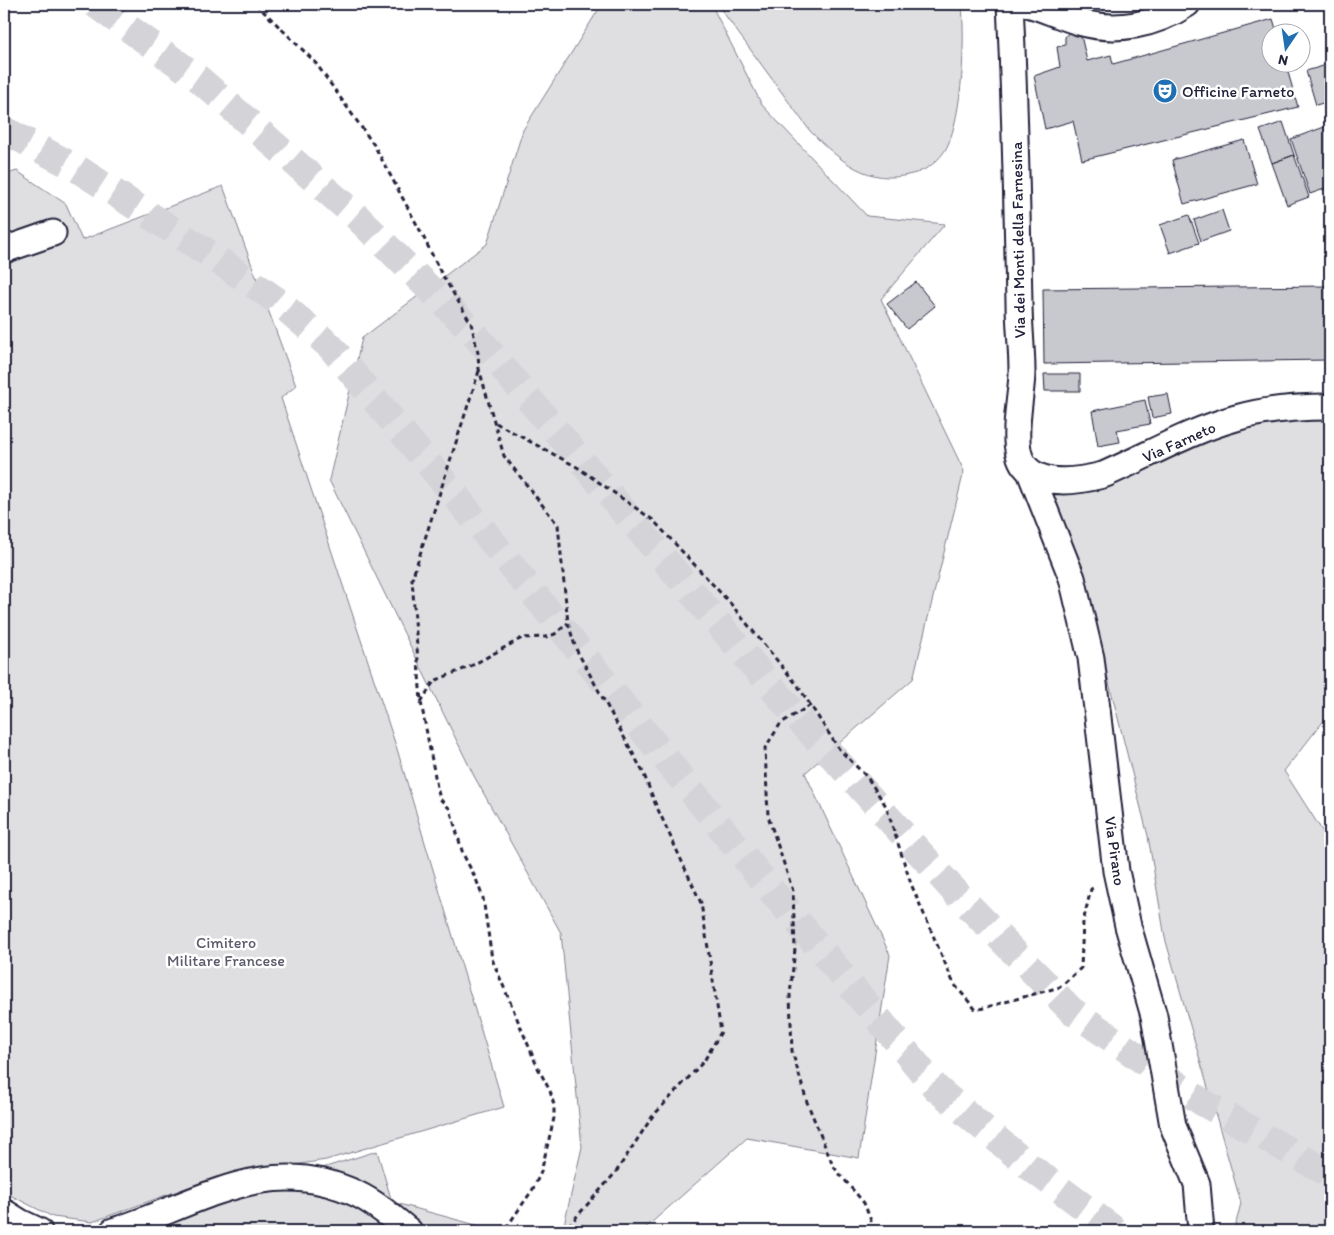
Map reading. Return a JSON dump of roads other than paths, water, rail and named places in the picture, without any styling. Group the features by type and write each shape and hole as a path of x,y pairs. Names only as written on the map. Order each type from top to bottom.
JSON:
{"street":[{"name":"Via dei Monti della Farnesina","path":"1010,4 1022,371 1017,441 1023,464 1030,472"},
{"path":"1028,4 1079,22 1106,27 1137,26 1166,16 1187,4"},
{"path":"4,250 53,233"},
{"name":"Via Farneto","path":"1030,472 1048,479 1062,481 1085,479 1103,475 1212,426 1237,418 1295,408 1330,407"},
{"name":"Via Pirano","path":"1030,472 1072,578 1092,658 1116,871 1128,926 1154,1016 1173,1126 1197,1184 1201,1231"},
{"path":"114,1231 233,1186 289,1176 306,1178 352,1192 368,1200 409,1231"},
{"path":"4,1212 39,1231"}],"tunnel":[{"path":"95,4 199,79 356,216 471,330 797,717 958,895 1071,1010 1202,1102 1330,1174"},
{"path":"4,130 78,169 211,255 276,300 330,346 458,499 766,884 936,1088 1030,1167 1116,1231"}],"place":[{"name":"Officine Farneto","path":"1165,91"}],"park label":[{"name":"Cimitero Militare Francese","path":"226,951"}]}
